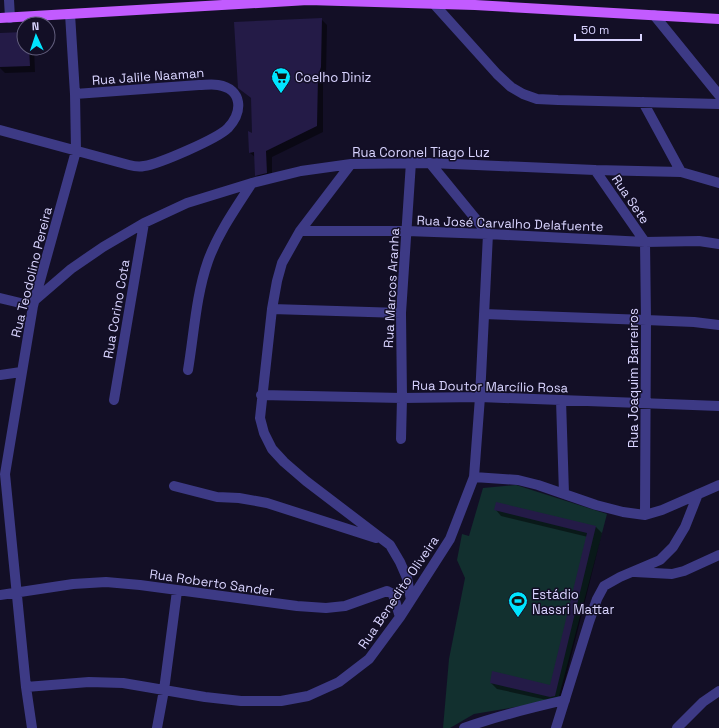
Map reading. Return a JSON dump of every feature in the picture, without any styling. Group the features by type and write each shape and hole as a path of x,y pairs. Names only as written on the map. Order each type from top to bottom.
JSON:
{"main road":[{"path":"5,18 308,0 406,1 719,19"}],"street":[{"path":"5,18 9,0"},
{"path":"433,3 497,74 511,87 523,94 537,98 558,100 719,104"},
{"name":"Rua Teodolino Pereira","path":"32,728 2,474 34,303 76,151 75,94 70,14"},
{"path":"654,15 719,95"},
{"name":"Rua Jalile Naaman","path":"75,94 217,85 231,90 238,99 239,109 234,120 227,129 175,156 157,163 143,166 128,165 76,151"},
{"path":"643,102 682,172"},
{"path":"0,130 76,151"},
{"name":"Rua Coronel Tiago Luz","path":"34,303 71,269 103,247 144,223 187,203 252,183 301,171 351,164 411,162 595,170 682,172 719,182"},
{"name":"Rua Marcos Aranha","path":"401,439 401,313 411,162"},
{"path":"430,163 488,234"},
{"path":"351,164 300,231 282,263 272,309 261,395 260,418 264,432 272,449 306,481 390,545 407,578 411,600"},
{"name":"Rua Sete","path":"595,170 645,242"},
{"path":"188,370 200,291 208,262 217,240 252,183"},
{"name":"Rua Corino Cota","path":"114,400 144,223"},
{"name":"Rua José Carvalho Delafuente","path":"300,231 407,231 645,242 699,241 719,244"},
{"name":"Rua Benedito Oliveira","path":"26,687 89,682 123,683 241,701 281,701 308,696 339,682 369,659 400,617 450,539 474,477 480,397 488,234"},
{"name":"Rua Joaquim Barreiros","path":"645,242 645,515"},
{"path":"0,298 34,303"},
{"path":"272,309 401,313"},
{"path":"484,314 694,322 719,325"},
{"path":"0,375 21,372"},
{"name":"Rua Doutor Marcílio Rosa","path":"261,395 402,398 480,397 719,406"},
{"path":"561,400 564,494"},
{"path":"474,477 518,480 623,512 645,515 662,510 719,485"},
{"path":"174,486 217,497 239,498 267,503 355,531 390,545"},
{"path":"556,728 596,599 604,586 620,577 635,572 660,560 673,547 685,527 698,494"},
{"path":"635,572 672,574 684,571 719,555"},
{"name":"Rua Roberto Sander","path":"0,595 73,584 106,582 140,585 296,606 326,608 345,606 387,591 393,594 400,617"},
{"path":"157,728 164,690 177,590"},
{"path":"677,728 703,702 719,691"},
{"path":"464,728 491,718 565,700"}],"green space":[{"name":"Estádio Nassri Mattar","path":"516,485 607,514 558,700 474,714 450,728 443,728 449,659 465,578 457,560 462,534 469,536 483,488"}],"building":[{"name":"Coelho Diniz","path":"322,18 321,67 318,77 317,126 266,151 267,173 255,176 254,152 249,153 248,131 252,133 251,98 238,88 234,22"},
{"path":"16,32 16,56 29,56 30,66 0,67 0,33"},
{"path":"496,502 596,526 555,696 550,697 490,683 492,671 550,685 587,533 494,510"}],"place":[{"name":"Coelho Diniz","path":"281,94"},
{"name":"Estádio Nassri Mattar","path":"518,618"}]}
